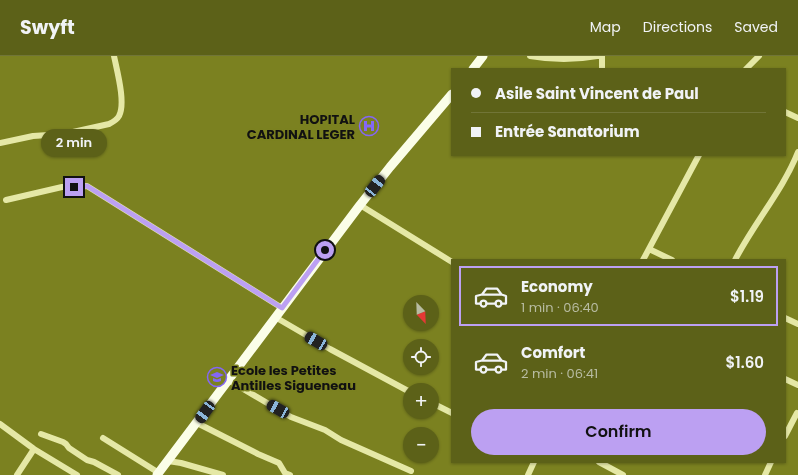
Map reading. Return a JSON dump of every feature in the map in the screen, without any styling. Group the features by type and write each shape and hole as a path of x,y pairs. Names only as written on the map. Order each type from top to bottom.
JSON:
{"main road":[{"path":"473,68 483,56"},
{"path":"158,474 360,205 451,95"}],"street":[{"path":"0,143 33,136 64,134 109,124 115,120 119,116 121,104 114,56"},
{"path":"530,56 544,59 579,59 597,56"},
{"path":"602,56 602,68"},
{"path":"747,68 758,56"},
{"path":"786,112 798,118"},
{"path":"736,259 792,167 798,152"},
{"path":"644,259 698,156"},
{"path":"6,200 62,187 87,186 282,308"},
{"path":"360,205 451,261"},
{"path":"649,249 670,259"},
{"path":"275,317 330,349 403,388"},
{"path":"786,318 798,324"},
{"path":"786,379 798,385"},
{"path":"228,380 291,416 325,430 341,440 411,471"},
{"path":"439,406 451,412"},
{"path":"786,434 797,413"},
{"path":"197,422 258,454 279,463 285,473 290,475"},
{"path":"1,427 74,474"},
{"path":"41,434 63,442 68,448 87,460 94,462 118,475"},
{"path":"103,438 158,474"},
{"path":"16,475 34,449"},
{"path":"168,461 180,462 223,475"},
{"path":"528,475 534,463"},
{"path":"601,463 623,475"},
{"path":"765,475 771,463"}],"place":[{"name":"HOPITAL CARDINAL LEGER","path":"369,126"},
{"name":"Ecole les Petites Antilles Sigueneau","path":"217,377"}],"route":[{"path":"74,187 87,186 282,308 325,250"}]}
